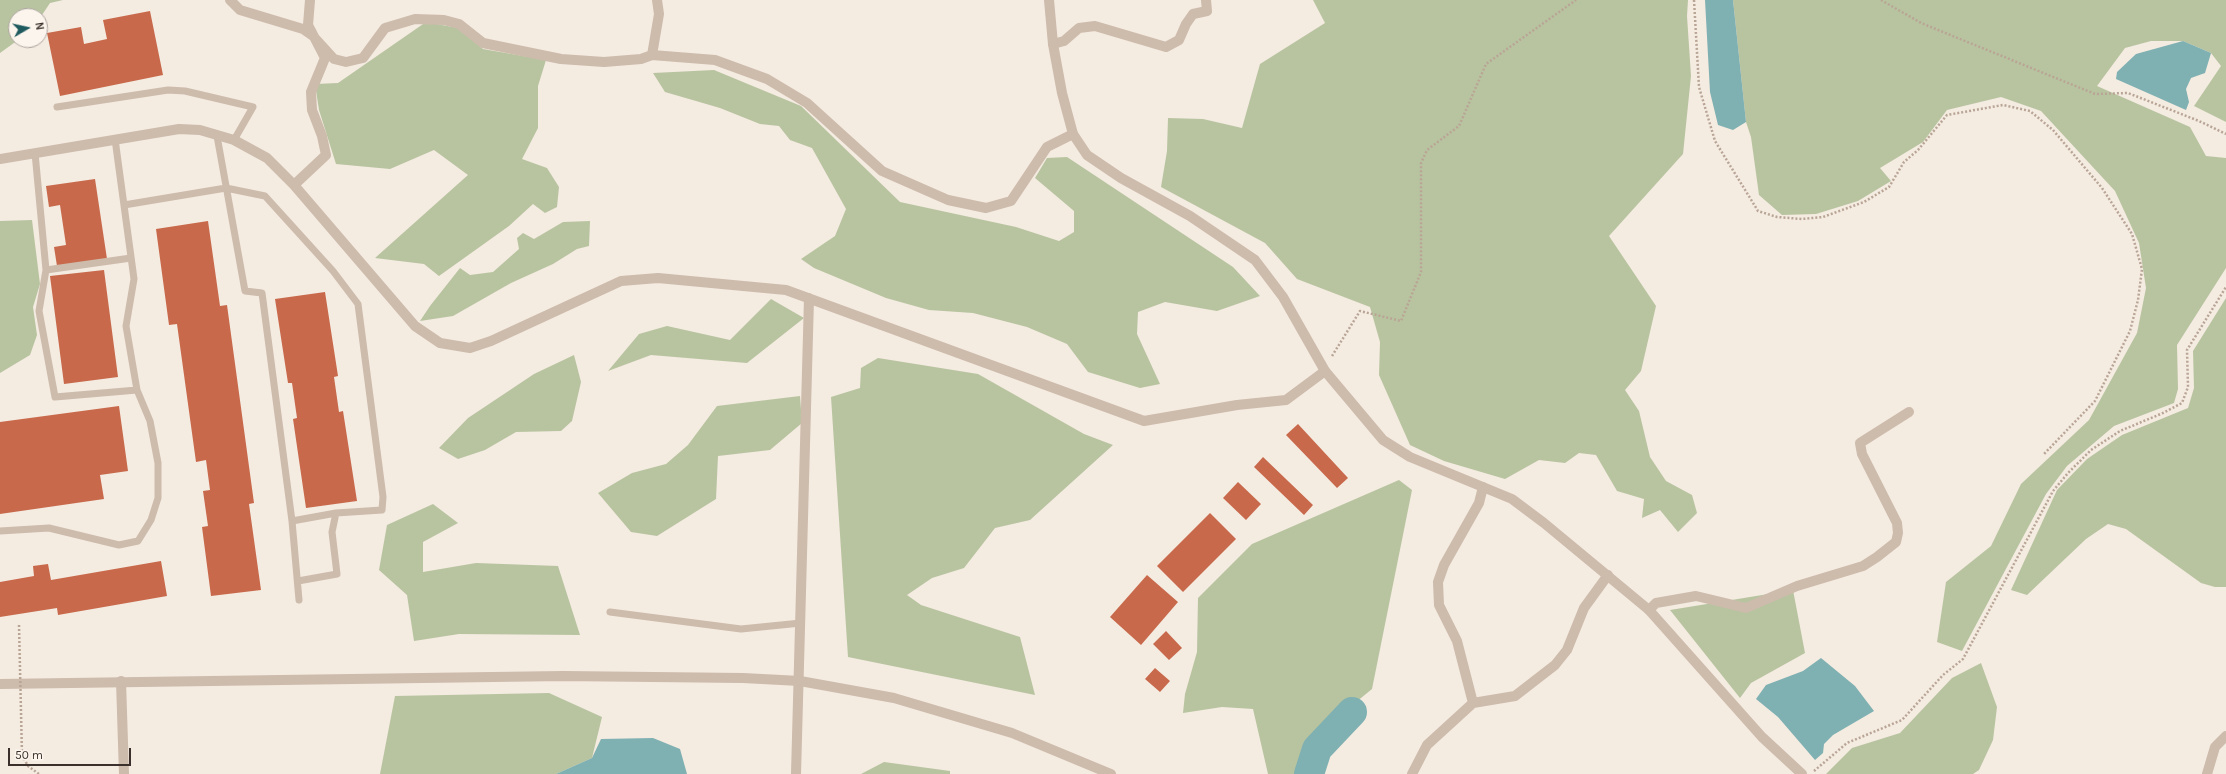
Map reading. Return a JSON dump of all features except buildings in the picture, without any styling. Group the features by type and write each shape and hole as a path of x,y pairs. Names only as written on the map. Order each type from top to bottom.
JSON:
{"street":[{"path":"230,0 240,10 303,29 313,36 334,59 346,62 363,58 385,28 415,20 444,20 459,24 482,43 561,59 604,62 641,59 652,55 715,60 767,79 807,103 882,171 948,200 986,208 1011,201 1047,147 1074,134"},
{"path":"294,185 326,155 322,136 312,110 311,92 325,58 308,25 310,0"},
{"path":"652,55 659,14 657,0"},
{"path":"1049,0 1062,93 1074,134 1087,155 1121,178 1190,216 1255,260 1283,297 1325,371 1383,440 1410,457 1512,499 1608,575 1649,610 1762,737 1802,774"},
{"path":"1054,44 1064,41 1078,28 1095,26 1166,47 1179,40 1186,24 1193,14 1207,11 1206,0"},
{"path":"0,159 179,129 200,130 234,140 266,158 294,185 415,326 440,343 470,348 491,341 621,281 641,278 658,278 786,290 1144,421 1237,405 1286,400 1325,371"},
{"path":"796,774 800,681 809,298"},
{"path":"1649,610 1656,603 1696,596 1746,608 1797,586 1863,566 1877,557 1896,542 1898,533 1897,523 1862,454 1860,443 1909,412"},
{"path":"1473,703 1456,641 1439,605 1438,582 1444,564 1479,503 1483,487"},
{"path":"1412,774 1428,745 1473,703 1515,696 1555,665 1567,650 1584,608 1608,575"},
{"path":"0,684 121,681 563,676 744,678 800,681 894,698 1012,733 1111,774"},
{"path":"121,681 124,774"},
{"path":"2207,774 2215,747 2226,736"}],"lane":[{"path":"57,107 168,90 185,91 253,107 234,140"},
{"path":"217,136 245,291 262,294 292,520 300,600"},
{"path":"0,531 49,528 119,545 138,541 151,520 158,498 158,462 150,421 137,390 126,326 134,279 115,139"},
{"path":"35,153 46,270 39,311 55,397 137,390"},
{"path":"124,204 226,188 265,196 333,271 358,304 382,497 382,510 336,513 292,520"},
{"path":"46,270 131,258"},
{"path":"298,581 337,574 332,532 336,513"},
{"path":"610,612 741,629 801,623"}],"path":[{"path":"1325,371 1330,358 1360,311 1401,321 1421,272 1421,163 1427,150 1459,126 1486,64 1576,0"},
{"path":"1694,0 1699,87 1715,141 1758,211 1777,217 1802,219 1823,217 1864,202 1889,188 1904,162 1918,150 1947,115 2003,104 2030,111 2054,130 2102,188 2132,234 2142,270 2138,300 2130,331 2095,401 2044,454"},
{"path":"1881,0 1921,22 2095,94 2128,93 2199,121 2226,134"},
{"path":"1814,774 1815,770 1847,743 1902,720 1943,674 1963,659 2053,491 2068,473 2091,450 2120,431 2163,413 2182,403 2188,387 2187,350 2226,287"},
{"path":"19,625 22,756 28,766 39,774"}],"green space":[{"path":"0,0 63,0 50,3 47,8 8,8 8,47 0,53"},
{"path":"1313,0 1688,0 1687,16 1691,76 1683,154 1609,236 1656,306 1641,371 1625,390 1639,411 1650,457 1666,481 1692,495 1697,513 1678,532 1660,510 1642,518 1644,499 1617,491 1596,455 1579,453 1565,463 1539,460 1505,479 1444,461 1410,445 1379,375 1380,342 1370,307 1297,279 1265,243 1161,187 1167,151 1168,118 1203,119 1242,128 1260,64 1325,23"},
{"path":"1733,0 2226,0 2226,122 2194,106 2221,66 2211,53 2183,41 2151,41 2125,48 2097,86 2190,127 2206,156 2226,158 2226,268 2177,345 2178,389 2174,403 2114,426 2067,466 2046,494 1962,651 1937,642 1946,582 1991,546 2021,484 2089,420 2137,333 2146,288 2139,243 2115,191 2041,111 2001,97 1947,110 1923,142 1880,168 1891,181 1858,201 1816,214 1782,215 1759,195 1751,137 1746,122"},
{"path":"426,22 458,28 483,49 546,60 538,86 538,128 522,159 547,168 559,187 557,207 545,213 533,204 509,226 439,276 424,264 375,258 468,175 434,150 390,169 336,164 319,110 315,84 338,83"},
{"path":"714,70 801,106 900,202 1016,227 1059,241 1074,232 1074,211 1035,178 1047,158 1067,157 1233,267 1260,296 1217,311 1165,302 1138,312 1137,334 1160,384 1140,388 1088,372 1067,344 1027,327 973,313 929,310 886,298 814,268 801,259 835,236 846,209 812,148 790,140 779,126 760,124 720,108 665,92 653,73"},
{"path":"32,220 40,284 33,307 37,335 30,355 0,373 0,221"},
{"path":"590,221 589,246 577,249 553,264 511,283 453,316 420,321 460,268 470,275 493,272 519,249 517,238 523,233 534,239 563,222"},
{"path":"2226,298 2226,587 2215,587 2201,583 2126,529 2108,524 2086,539 2027,595 2011,590 2057,490 2087,459 2122,435 2188,408 2194,388 2193,351"},
{"path":"771,299 804,318 747,363 651,355 608,371 639,334 667,326 730,340"},
{"path":"574,355 581,382 572,421 561,431 516,432 485,450 458,459 439,448 468,418 534,374"},
{"path":"878,358 978,374 1084,434 1113,445 1030,520 995,528 964,568 932,578 907,595 921,605 1020,637 1035,695 848,657 831,397 860,388 861,368"},
{"path":"800,396 802,423 770,450 718,456 716,499 657,536 631,532 598,493 632,473 666,464 688,445 717,406"},
{"path":"1399,480 1412,490 1372,689 1350,707 1311,748 1300,774 1268,774 1253,709 1222,707 1183,713 1185,694 1197,652 1198,598 1252,544"},
{"path":"433,504 458,523 423,542 423,572 476,563 558,566 580,635 459,634 414,641 407,595 379,570 387,525"},
{"path":"1793,590 1805,653 1751,683 1740,698 1670,610"},
{"path":"1981,663 1997,707 1993,740 1979,770 1973,774 1826,774 1852,748 1900,733 1952,678"},
{"path":"549,693 602,717 592,758 556,774 380,774 395,696"},
{"path":"884,762 950,771 950,774 861,774"}],"water":[{"path":"1705,0 1733,0 1746,122 1733,130 1718,125 1710,92"},
{"path":"2183,41 2211,53 2205,73 2191,78 2186,89 2189,102 2186,110 2116,79 2117,72 2136,54"},
{"path":"1821,658 1855,686 1874,711 1833,735 1824,744 1823,753 1815,760 1778,717 1756,699 1766,685 1803,671"},
{"path":"653,738 680,749 687,774 556,774 592,758 601,739"}],"waterway":[{"path":"1309,774 1317,749 1352,712"}]}
